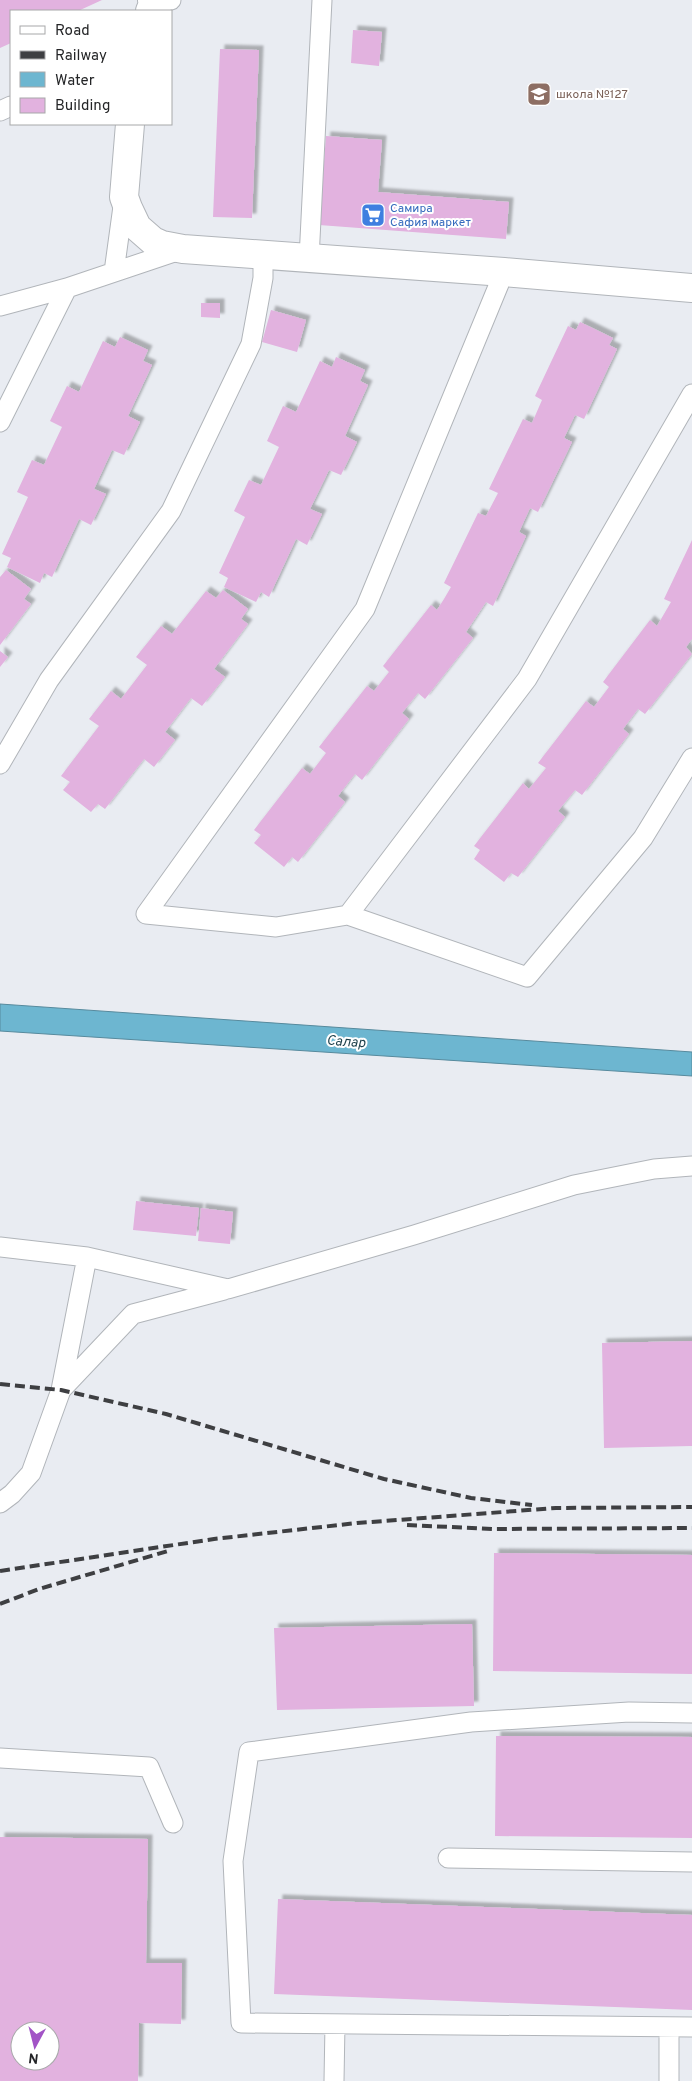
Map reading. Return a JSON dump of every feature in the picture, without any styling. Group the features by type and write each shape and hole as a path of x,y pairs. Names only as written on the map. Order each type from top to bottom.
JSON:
{"street":[{"path":"130,125 124,198 134,222 144,234 162,245 183,249 504,272 692,288"}],"lane":[{"path":"309,259 322,0"},
{"path":"114,272 124,198"},
{"path":"0,306 67,288 183,249"},
{"path":"0,764 49,680 171,511 251,344 263,278 263,255"},
{"path":"504,272 365,609 146,914 276,927 348,914 527,977 643,838 692,758"},
{"path":"0,422 67,288"},
{"path":"348,914 527,679 692,394"},
{"path":"61,1390 133,1314 228,1290 574,1185 654,1169 692,1166"},
{"path":"0,1247 87,1257 228,1290"},
{"path":"0,1503 12,1494 31,1473 61,1390 87,1257"},
{"path":"692,1713 629,1712 471,1722 250,1752 233,1861 241,2022 692,2027"},
{"path":"0,1758 149,1767 173,1824"},
{"path":"448,1858 692,1862"},
{"path":"334,2081 335,2024"},
{"path":"669,2027 669,2081"}],"water":[{"name":"Салар","path":"0,1004 692,1052 692,1076 0,1031"}],"building":[{"path":"0,0 102,0 80,10 10,10 10,43 0,48"},
{"path":"353,30 382,32 379,66 351,63"},
{"path":"220,49 259,50 252,218 213,217"},
{"path":"326,136 382,140 378,192 509,202 506,239 319,225"},
{"path":"201,303 220,303 220,318 201,317"},
{"path":"271,310 306,320 297,352 262,342"},
{"path":"580,322 613,338 609,345 617,349 584,419 575,415 564,438 572,442 538,512 530,508 519,532 526,536 493,606 486,602 466,632 473,638 425,699 418,693 402,713 409,719 362,780 355,774 338,796 345,802 298,862 292,857 284,867 254,843 261,835 254,830 302,768 310,774 326,753 319,747 367,686 374,691 389,672 383,666 431,605 437,610 451,587 444,583 478,513 486,516 498,493 489,489 523,419 532,423 542,400 535,396 568,326 576,330"},
{"path":"120,337 148,350 143,361 152,365 128,416 140,422 124,455 112,450 94,489 106,494 91,525 79,519 52,577 44,573 40,583 7,567 11,558 2,554 28,497 17,492 32,460 44,465 62,427 50,421 67,386 79,392 103,341 115,347"},
{"path":"336,357 365,370 360,381 368,385 345,436 357,442 341,475 329,470 310,509 322,514 307,545 296,539 269,597 261,592 256,602 224,587 228,578 219,573 245,517 234,511 249,480 261,485 279,447 267,441 283,406 296,412 320,361 332,367"},
{"path":"692,540 692,639 686,647 692,654 645,714 638,709 623,729 629,734 582,795 575,790 558,811 565,817 518,877 511,873 504,882 474,859 480,850 474,846 523,783 529,789 546,768 538,763 586,701 594,707 609,687 603,682 650,620 657,626 671,602 664,599"},
{"path":"6,570 31,589 24,599 31,604 0,645 0,577"},
{"path":"223,590 248,609 241,619 248,624 214,669 225,677 202,706 191,698 165,732 175,740 154,767 144,759 105,809 98,804 91,812 63,790 70,782 61,776 99,726 89,719 111,691 121,699 147,665 136,657 161,626 172,634 206,591 216,598"},
{"path":"0,651 8,657 0,667"},
{"path":"136,1201 199,1208 196,1236 133,1230"},
{"path":"201,1208 233,1212 230,1244 198,1241"},
{"path":"692,1341 692,1446 604,1448 602,1343"},
{"path":"494,1553 692,1555 692,1674 493,1671"},
{"path":"472,1624 474,1706 277,1710 274,1628"},
{"path":"496,1736 692,1737 692,1838 495,1836"},
{"path":"0,1837 148,1839 146,1963 182,1963 181,2024 139,2023 138,2081 0,2081"},
{"path":"278,1899 692,1915 692,2010 274,1994"}],"railway":[{"path":"0,1384 61,1390 166,1414 384,1479 471,1498 532,1505"},
{"path":"0,1571 214,1539 357,1523 556,1508 692,1507"},
{"path":"407,1525 494,1529 692,1528"},
{"path":"0,1604 39,1589 168,1551"}],"place":[{"name":"школа №127","path":"539,94"},
{"name":"Самира Сафия маркет","path":"373,215"}]}
